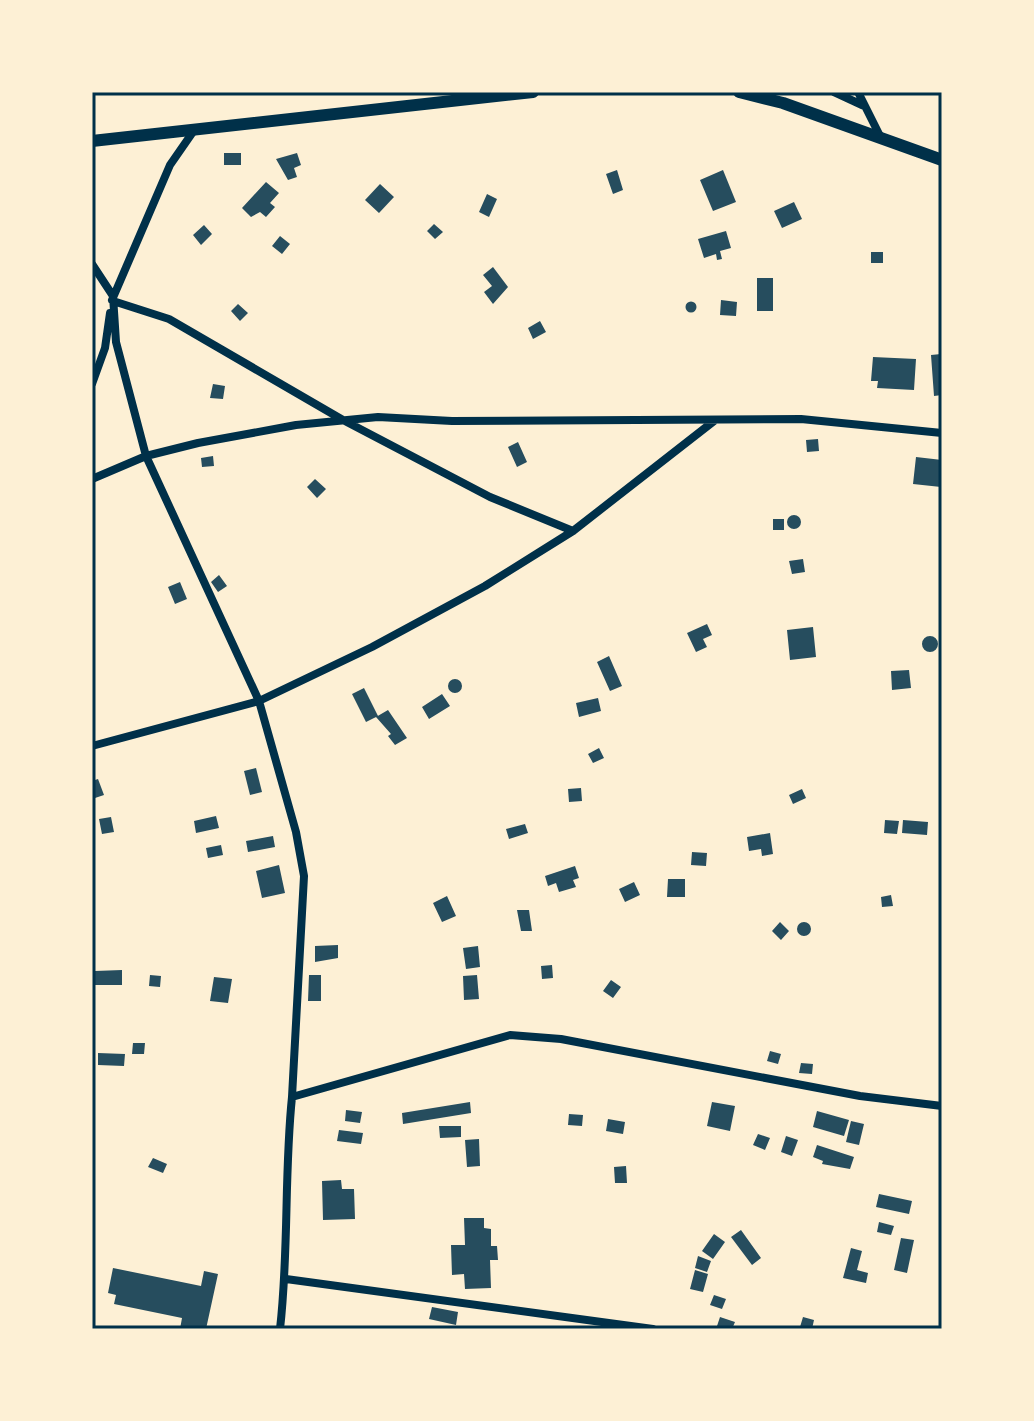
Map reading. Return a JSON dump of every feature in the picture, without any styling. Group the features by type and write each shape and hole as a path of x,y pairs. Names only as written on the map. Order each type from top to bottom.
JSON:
{"street":[{"path":"92,141 533,92"},
{"path":"739,92 783,103 942,160"},
{"path":"834,92 862,105"},
{"path":"858,92 881,139"},
{"path":"92,384 105,348 113,299 170,165 195,129"},
{"path":"92,264 113,299 116,342 146,456 259,701 296,832 304,876 292,1097 286,1152 286,1279 280,1329"},
{"path":"113,299 169,319 343,420 490,497 573,531"},
{"path":"92,479 146,456 198,443 343,420 801,419 942,433"},
{"path":"92,746 259,701 372,647 485,586 573,531 714,421"},
{"path":"292,1097 510,1035 561,1039 860,1096 942,1106"},
{"path":"286,1279 653,1329"}],"building":[{"path":"224,153 241,153 241,165 224,165"},
{"path":"297,153 301,165 294,168 297,177 288,180 276,159"},
{"path":"617,170 623,190 613,194 606,174"},
{"path":"723,170 736,202 713,211 700,180"},
{"path":"266,182 279,193 270,203 275,207 266,217 260,212 251,217 242,208"},
{"path":"380,184 394,197 379,213 365,200"},
{"path":"487,194 497,199 489,217 479,212"},
{"path":"794,202 802,219 782,228 774,211"},
{"path":"434,224 443,232 435,239 427,231"},
{"path":"204,225 212,234 201,245 193,235"},
{"path":"726,231 731,248 720,251 722,259 717,260 716,254 704,258 698,239"},
{"path":"280,236 290,244 282,254 272,246"},
{"path":"871,252 883,252 883,263 871,263"},
{"path":"493,267 508,287 493,304 484,292 492,286 483,275"},
{"path":"757,278 773,278 773,311 757,311"},
{"path":"721,300 737,302 736,316 720,315"},
{"path":"691,301 697,307 691,313 685,307"},
{"path":"238,304 248,313 240,321 231,311"},
{"path":"540,321 546,332 533,339 528,328"},
{"path":"941,354 942,395 934,396 931,355"},
{"path":"873,357 916,359 914,390 877,388 878,381 871,381"},
{"path":"213,384 225,386 223,399 210,398"},
{"path":"818,439 819,451 807,452 806,440"},
{"path":"518,442 527,462 517,467 508,447"},
{"path":"213,456 214,466 202,467 201,458"},
{"path":"916,457 942,460 941,487 913,484"},
{"path":"315,479 326,489 317,498 307,487"},
{"path":"794,515 801,522 794,529 787,522"},
{"path":"773,519 784,519 784,530 773,530"},
{"path":"803,559 805,572 792,574 789,561"},
{"path":"219,575 227,586 218,592 211,582"},
{"path":"180,582 187,599 175,604 168,587"},
{"path":"707,624 712,635 703,639 707,647 696,652 687,633"},
{"path":"813,627 816,657 790,660 787,630"},
{"path":"930,636 936,638 936,650 930,652 924,650 922,644 924,638"},
{"path":"609,656 622,686 610,691 597,662"},
{"path":"909,670 911,688 892,690 891,671"},
{"path":"455,679 462,686 455,693 448,686"},
{"path":"364,688 378,716 366,722 352,694"},
{"path":"442,694 450,706 429,719 422,707"},
{"path":"598,698 601,711 579,717 576,703"},
{"path":"388,710 407,738 395,745 388,736 391,734 376,717"},
{"path":"599,748 604,758 593,763 588,754"},
{"path":"256,768 262,792 250,795 244,771"},
{"path":"98,779 104,795 92,799 92,781"},
{"path":"581,788 582,801 569,802 568,789"},
{"path":"802,789 806,798 793,804 789,795"},
{"path":"216,816 219,828 196,833 194,821"},
{"path":"111,817 114,832 102,834 99,819"},
{"path":"885,820 899,821 897,834 884,833"},
{"path":"903,820 928,822 927,835 902,833"},
{"path":"525,824 528,833 509,839 506,829"},
{"path":"770,833 773,854 762,856 761,849 749,851 747,837"},
{"path":"273,836 275,847 248,852 246,841"},
{"path":"221,845 223,855 208,858 206,848"},
{"path":"692,852 707,853 706,866 691,865"},
{"path":"279,865 285,893 262,898 256,871"},
{"path":"575,866 579,878 573,880 576,887 559,892 556,883 548,886 545,876"},
{"path":"668,879 685,879 685,897 667,897"},
{"path":"634,882 640,895 625,902 619,889"},
{"path":"891,895 893,906 882,907 881,897"},
{"path":"447,896 456,916 442,922 433,903"},
{"path":"517,910 529,910 532,931 521,931"},
{"path":"780,922 789,931 781,940 772,931"},
{"path":"804,922 811,929 804,936 797,929"},
{"path":"338,945 338,958 315,962 315,946"},
{"path":"478,946 480,967 466,969 463,948"},
{"path":"552,965 553,978 542,979 541,966"},
{"path":"122,970 122,985 95,985 95,971"},
{"path":"150,975 161,976 160,987 149,986"},
{"path":"309,975 321,975 321,1001 308,1001"},
{"path":"477,975 479,999 464,1000 463,976"},
{"path":"214,977 232,979 228,1003 210,1001"},
{"path":"611,980 621,987 613,998 603,991"},
{"path":"133,1043 145,1043 144,1054 132,1054"},
{"path":"770,1051 781,1054 778,1064 767,1061"},
{"path":"98,1053 125,1054 124,1066 98,1065"},
{"path":"801,1063 813,1064 812,1074 799,1073"},
{"path":"470,1102 471,1113 403,1124 402,1113"},
{"path":"712,1102 735,1106 730,1131 707,1126"},
{"path":"346,1110 362,1112 360,1123 345,1121"},
{"path":"817,1111 849,1120 844,1136 813,1127"},
{"path":"569,1114 583,1115 582,1126 568,1125"},
{"path":"608,1119 625,1122 623,1134 606,1131"},
{"path":"851,1121 864,1124 859,1145 846,1142"},
{"path":"439,1126 461,1126 461,1137 440,1138"},
{"path":"339,1130 363,1133 361,1144 337,1141"},
{"path":"758,1134 770,1138 765,1150 753,1145"},
{"path":"786,1136 798,1140 792,1156 781,1152"},
{"path":"479,1139 480,1166 467,1167 465,1140"},
{"path":"817,1145 854,1157 850,1169 822,1164 823,1161 813,1157"},
{"path":"153,1158 167,1164 163,1173 148,1167"},
{"path":"626,1166 627,1183 615,1183 614,1167"},
{"path":"341,1180 342,1189 354,1189 355,1219 323,1220 322,1181"},
{"path":"879,1194 912,1201 909,1214 876,1207"},
{"path":"464,1218 484,1218 484,1228 491,1229 491,1246 497,1246 498,1260 490,1260 491,1288 465,1289 464,1274 452,1275 451,1245 465,1245"},
{"path":"879,1222 894,1226 891,1235 877,1232"},
{"path":"741,1230 761,1258 752,1265 731,1237"},
{"path":"714,1234 725,1242 713,1259 702,1251"},
{"path":"901,1238 914,1240 907,1273 894,1270"},
{"path":"851,1248 862,1251 857,1270 868,1273 866,1283 843,1278"},
{"path":"698,1256 711,1261 707,1272 695,1268"},
{"path":"113,1268 201,1286 204,1271 218,1274 206,1329 180,1329 182,1318 114,1304 116,1295 108,1293"},
{"path":"695,1270 708,1274 703,1292 690,1289"},
{"path":"714,1295 726,1299 722,1309 710,1305"},
{"path":"432,1307 458,1312 456,1325 429,1319"},
{"path":"720,1317 735,1322 732,1329 717,1326"},
{"path":"803,1317 814,1320 812,1329 800,1327"}]}
